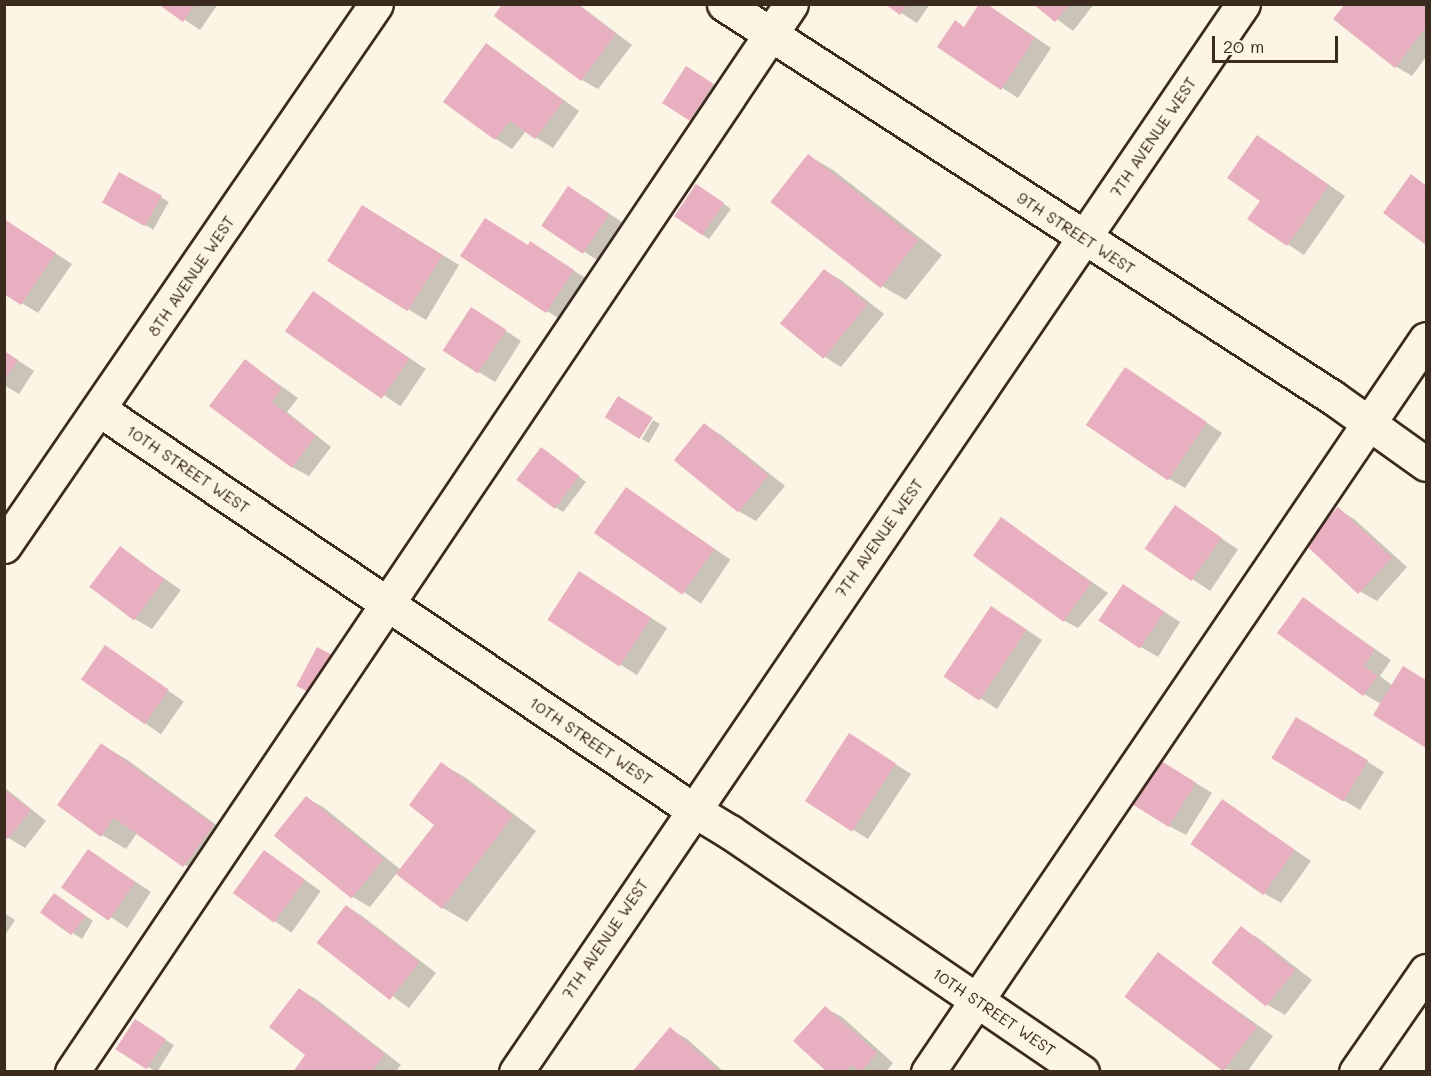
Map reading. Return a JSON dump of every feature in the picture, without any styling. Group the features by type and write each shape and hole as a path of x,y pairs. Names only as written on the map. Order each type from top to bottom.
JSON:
{"street":[{"name":"8TH AVENUE WEST","path":"4,546 100,410 376,4"},
{"name":"9TH STREET WEST","path":"724,4 1370,424 1426,464"},
{"path":"72,1071 791,4"},
{"name":"7TH AVENUE WEST","path":"516,1071 692,809 1243,4"},
{"path":"928,1071 1426,339"},
{"name":"10TH STREET WEST","path":"100,410 1082,1071"},
{"path":"1356,1071 1426,971"}],"building":[{"path":"158,4 195,4 183,22"},
{"path":"502,4 577,4 616,34 581,81 494,16"},
{"path":"885,4 907,4 900,15"},
{"path":"979,4 987,4 1035,38 1001,90 937,47 955,20 964,27"},
{"path":"1033,4 1070,4 1055,22"},
{"path":"1345,4 1426,4 1426,27 1395,68 1333,19"},
{"path":"486,43 564,101 535,139 510,121 495,140 443,102"},
{"path":"686,66 714,84 690,121 662,103"},
{"path":"1257,135 1329,185 1287,246 1247,219 1260,201 1227,178"},
{"path":"808,154 918,240 881,288 770,202"},
{"path":"119,172 162,196 145,226 102,203"},
{"path":"1411,174 1426,186 1426,245 1383,213"},
{"path":"696,184 724,203 702,235 674,216"},
{"path":"568,186 609,214 583,254 541,226"},
{"path":"362,205 443,255 408,311 327,261"},
{"path":"485,218 528,245 530,241 574,270 546,313 460,256"},
{"path":"4,219 56,253 21,305 4,294"},
{"path":"824,269 868,304 823,359 780,323"},
{"path":"313,291 410,359 382,399 285,331"},
{"path":"471,307 506,330 478,373 443,351"},
{"path":"4,351 18,360 4,381"},
{"path":"245,359 282,388 272,402 316,436 292,468 209,406"},
{"path":"1125,367 1207,422 1168,480 1086,425"},
{"path":"618,396 653,418 640,439 605,417"},
{"path":"704,423 769,475 738,513 674,460"},
{"path":"541,447 579,476 555,509 516,480"},
{"path":"626,487 714,549 682,595 594,533"},
{"path":"1175,505 1222,538 1191,581 1145,548"},
{"path":"1338,507 1392,557 1358,594 1304,544"},
{"path":"1001,517 1092,583 1063,622 973,556"},
{"path":"120,546 165,580 134,620 89,587"},
{"path":"579,571 651,618 620,666 547,620"},
{"path":"1123,584 1164,612 1140,648 1098,620"},
{"path":"1303,597 1375,650 1364,666 1378,676 1363,696 1277,633"},
{"path":"991,606 1027,630 979,701 943,676"},
{"path":"105,645 169,690 145,724 81,679"},
{"path":"317,647 332,655 311,694 296,686"},
{"path":"1403,666 1426,680 1426,748 1373,715"},
{"path":"1296,717 1368,760 1343,801 1271,758"},
{"path":"849,733 896,763 852,831 805,801"},
{"path":"101,743 214,825 183,867 114,818 101,837 57,805"},
{"path":"1158,759 1196,783 1169,827 1130,803"},
{"path":"441,762 513,816 442,909 396,874 434,825 409,805"},
{"path":"4,789 31,810 8,839 4,837"},
{"path":"306,796 384,859 352,899 274,836"},
{"path":"1222,799 1295,850 1263,895 1190,844"},
{"path":"88,849 136,882 109,921 61,888"},
{"path":"264,850 305,880 274,923 233,893"},
{"path":"54,893 86,916 71,935 40,912"},
{"path":"346,905 419,962 390,1000 316,943"},
{"path":"1241,926 1295,970 1266,1007 1211,963"},
{"path":"1158,952 1257,1027 1223,1071 1124,997"},
{"path":"299,988 385,1054 372,1072 293,1072 305,1055 269,1027"},
{"path":"825,1006 877,1053 861,1072 852,1065 846,1072 827,1072 793,1041"},
{"path":"135,1019 166,1039 146,1069 115,1049"},
{"path":"670,1027 720,1072 632,1072"}]}
